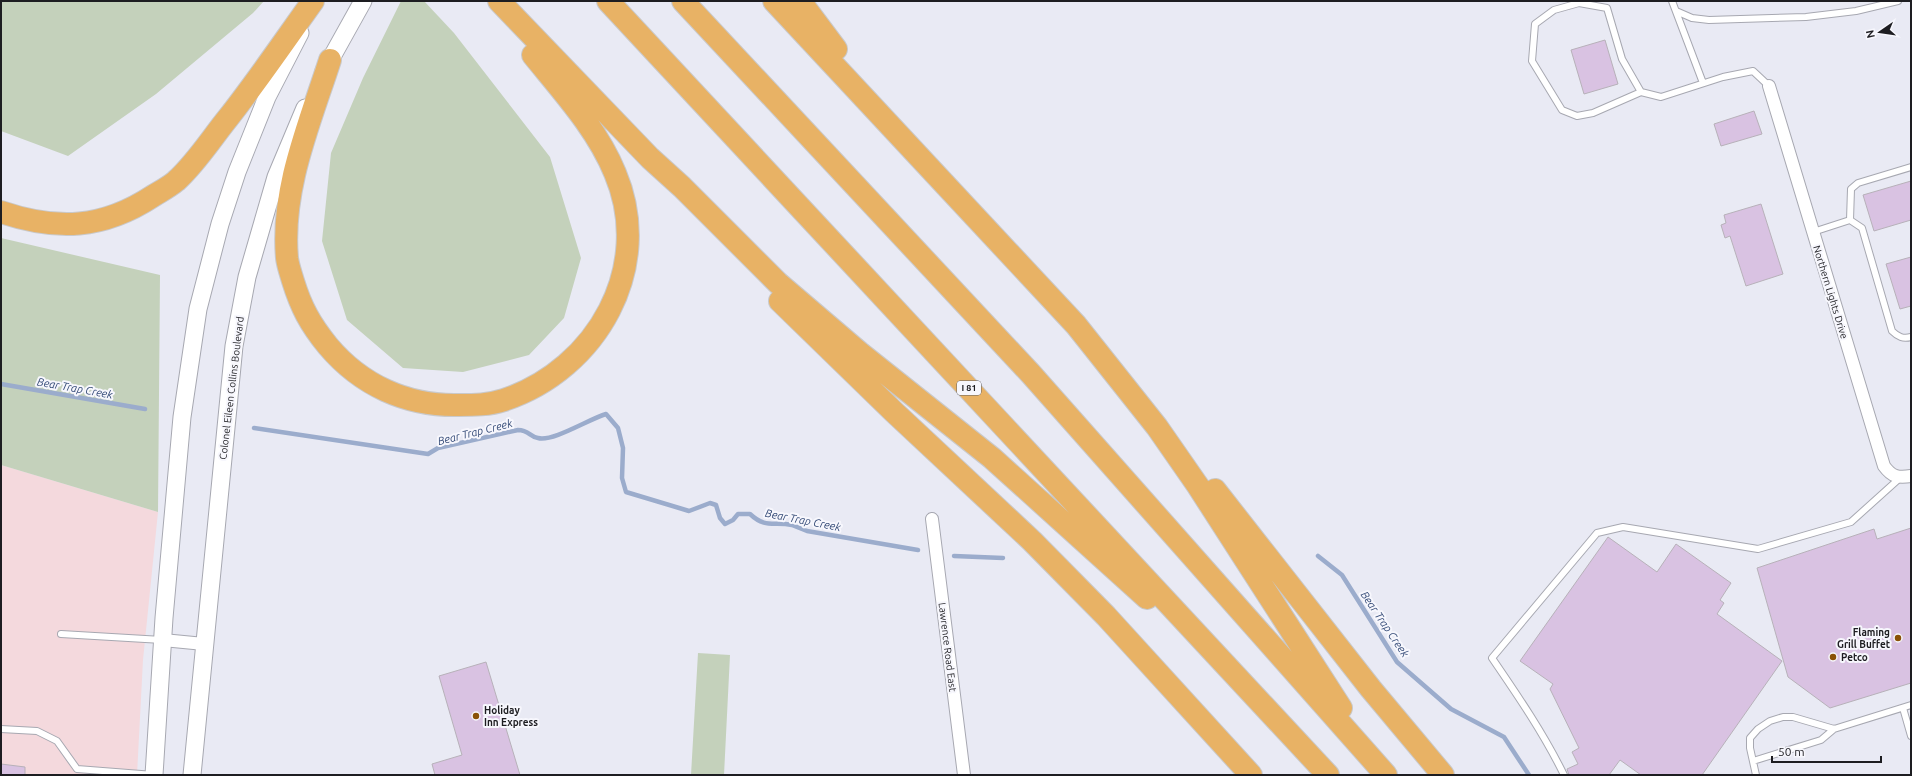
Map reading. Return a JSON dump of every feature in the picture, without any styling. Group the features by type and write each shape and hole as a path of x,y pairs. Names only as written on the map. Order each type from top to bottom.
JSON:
{"highway":[{"path":"1,212 28,221 76,225 109,218 134,209 174,182 189,168 253,86 315,1"},
{"path":"330,60 293,176 286,220 288,261 300,305 315,330 339,359 371,384 400,397 438,405 480,405 502,400 528,390 560,369 588,343 604,322 622,283 628,249 626,211 616,174 602,146 575,107 490,1"},
{"path":"499,1 650,158 682,187 778,283 866,358 992,458 1252,692"},
{"name":"I 81","path":"608,1 1328,775"},
{"path":"683,1 1031,374 1383,771"},
{"path":"774,1 1076,324 1157,427 1198,486 1383,771"},
{"path":"800,1 901,137"},
{"path":"650,158 674,188 792,314 1032,541 1106,616 1251,775"},
{"path":"1157,427 1209,482 1371,689 1443,775"}],"main road":[{"path":"154,775 163,640 182,417 198,309 220,224 236,172 267,97 315,1"},
{"name":"Colonel Eileen Collins Boulevard","path":"192,775 234,346 247,277 276,177 292,136 315,87 363,1"}],"street":[{"name":"Northern Lights Drive","path":"1769,86 1884,466 1890,474 1895,477 1906,477"},
{"name":"Lawrence Road East","path":"932,519 964,775"},
{"path":"163,640 204,644"},
{"path":"154,775 163,775"}],"lane":[{"path":"1672,1 1703,83"},
{"path":"1676,11 1692,18 1709,20 1806,17 1856,11 1898,1"},
{"path":"1641,92 1622,59 1607,8 1578,3 1554,10 1535,24 1532,61 1562,110 1577,116 1593,113 1641,92 1661,97 1723,77 1753,71 1769,86"},
{"path":"1850,220 1851,189 1858,183 1911,167"},
{"path":"1813,232 1850,220"},
{"path":"1850,220 1862,228 1892,331 1897,336 1905,338 1911,336"},
{"path":"1564,775 1556,757 1522,702 1492,658 1597,533 1623,527 1758,549 1851,522 1906,477"},
{"path":"62,634 163,640"},
{"path":"1753,760 1821,740 1834,729 1911,706"},
{"path":"1903,708 1911,736"},
{"path":"1756,775 1750,748 1750,738 1758,729 1770,721 1793,716 1834,729"},
{"path":"1,729 37,731 57,741 77,769 154,775"}],"shaded area":[{"path":"1,465 158,512 143,660 137,775 1,775"}],"green space":[{"path":"1,1 264,1 253,13 156,94 68,156 1,131"},
{"path":"401,1 424,1 454,33 550,157 581,258 564,318 529,355 463,372 403,368 347,320 322,241 331,153 363,78"},
{"path":"1,238 160,275 158,512 1,465"},
{"path":"698,653 730,655 724,775 691,775"}],"building":[{"path":"1605,40 1618,84 1584,94 1571,50"},
{"path":"1754,111 1762,134 1721,146 1714,124"},
{"path":"1911,181 1911,220 1874,231 1863,195"},
{"path":"1761,204 1783,274 1746,286 1730,236 1725,238 1721,225 1726,223 1724,215"},
{"path":"1911,257 1911,306 1900,309 1886,264"},
{"path":"1911,528 1911,683 1830,708 1788,677 1757,568 1874,529 1877,539"},
{"path":"1608,537 1657,572 1676,544 1731,583 1720,600 1724,603 1717,614 1782,661 1702,775 1641,775 1620,760 1609,775 1569,775 1567,769 1578,764 1572,752 1579,748 1550,689 1553,684 1520,661"},
{"name":"Holiday Inn Express","path":"486,662 520,775 435,775 432,764 462,755 439,676"},
{"path":"1,764 25,767 25,775 1,775"}],"waterway":[{"name":"Bear Trap Creek","path":"1,384 145,409"},
{"name":"Bear Trap Creek","path":"254,428 428,454 438,448 518,430 525,431 538,438 553,437 606,414 618,428 623,448 622,478 626,492 689,511 710,503 716,505 720,518 725,524 733,520 738,514 750,514 756,519 770,524 792,525 807,531 918,550"},
{"name":"Bear Trap Creek","path":"954,556 1003,558"},
{"name":"Bear Trap Creek","path":"1318,556 1342,575 1397,662 1451,709 1504,737 1529,775"}],"place":[{"name":"Flaming Grill Buffet","path":"1898,638"},
{"name":"Petco","path":"1833,657"},
{"name":"Holiday Inn Express","path":"476,716"}]}
